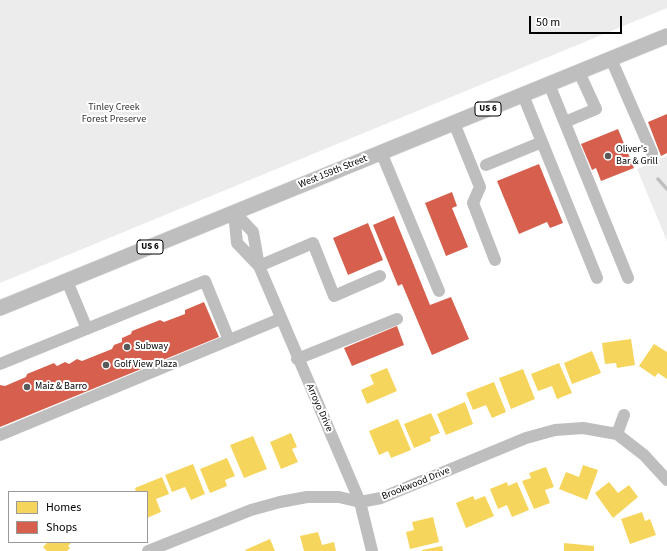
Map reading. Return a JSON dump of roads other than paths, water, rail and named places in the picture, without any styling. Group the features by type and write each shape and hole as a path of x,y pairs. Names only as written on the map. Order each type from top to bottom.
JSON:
{"main road":[{"name":"West 159th Street","path":"0,308 667,36"}],"street":[{"path":"611,58 652,153"},
{"path":"565,122 596,109 579,72"},
{"path":"549,84 628,278"},
{"path":"523,94 597,278"},
{"path":"454,123 480,187 473,203 495,260"},
{"path":"486,165 542,142"},
{"path":"381,152 439,292"},
{"name":"Arroyo Drive","path":"234,212 237,243 259,266"},
{"name":"Arroyo Drive","path":"234,212 253,232 259,266 297,359 360,502 372,551"},
{"path":"259,266 313,243 334,296 380,276"},
{"path":"67,281 87,329"},
{"path":"0,364 205,281 229,340"},
{"path":"0,435 280,319"},
{"path":"297,359 397,319"},
{"path":"624,415 616,434 644,455 667,480"},
{"name":"Brookwood Drive","path":"148,551 251,510 280,502 307,497 331,497 360,502 381,498 526,438 555,430 583,428 616,434"}],"waterway":[{"path":"658,179 667,189"}],"place":[{"name":"Oliver's Bar & Grill","path":"608,156"},
{"name":"Subway","path":"127,347"},
{"name":"Golf View Plaza","path":"106,365"},
{"name":"Maiz & Barro","path":"27,387"}],"park label":[{"name":"Tinley Creek Forest Preserve","path":"114,114"}]}
